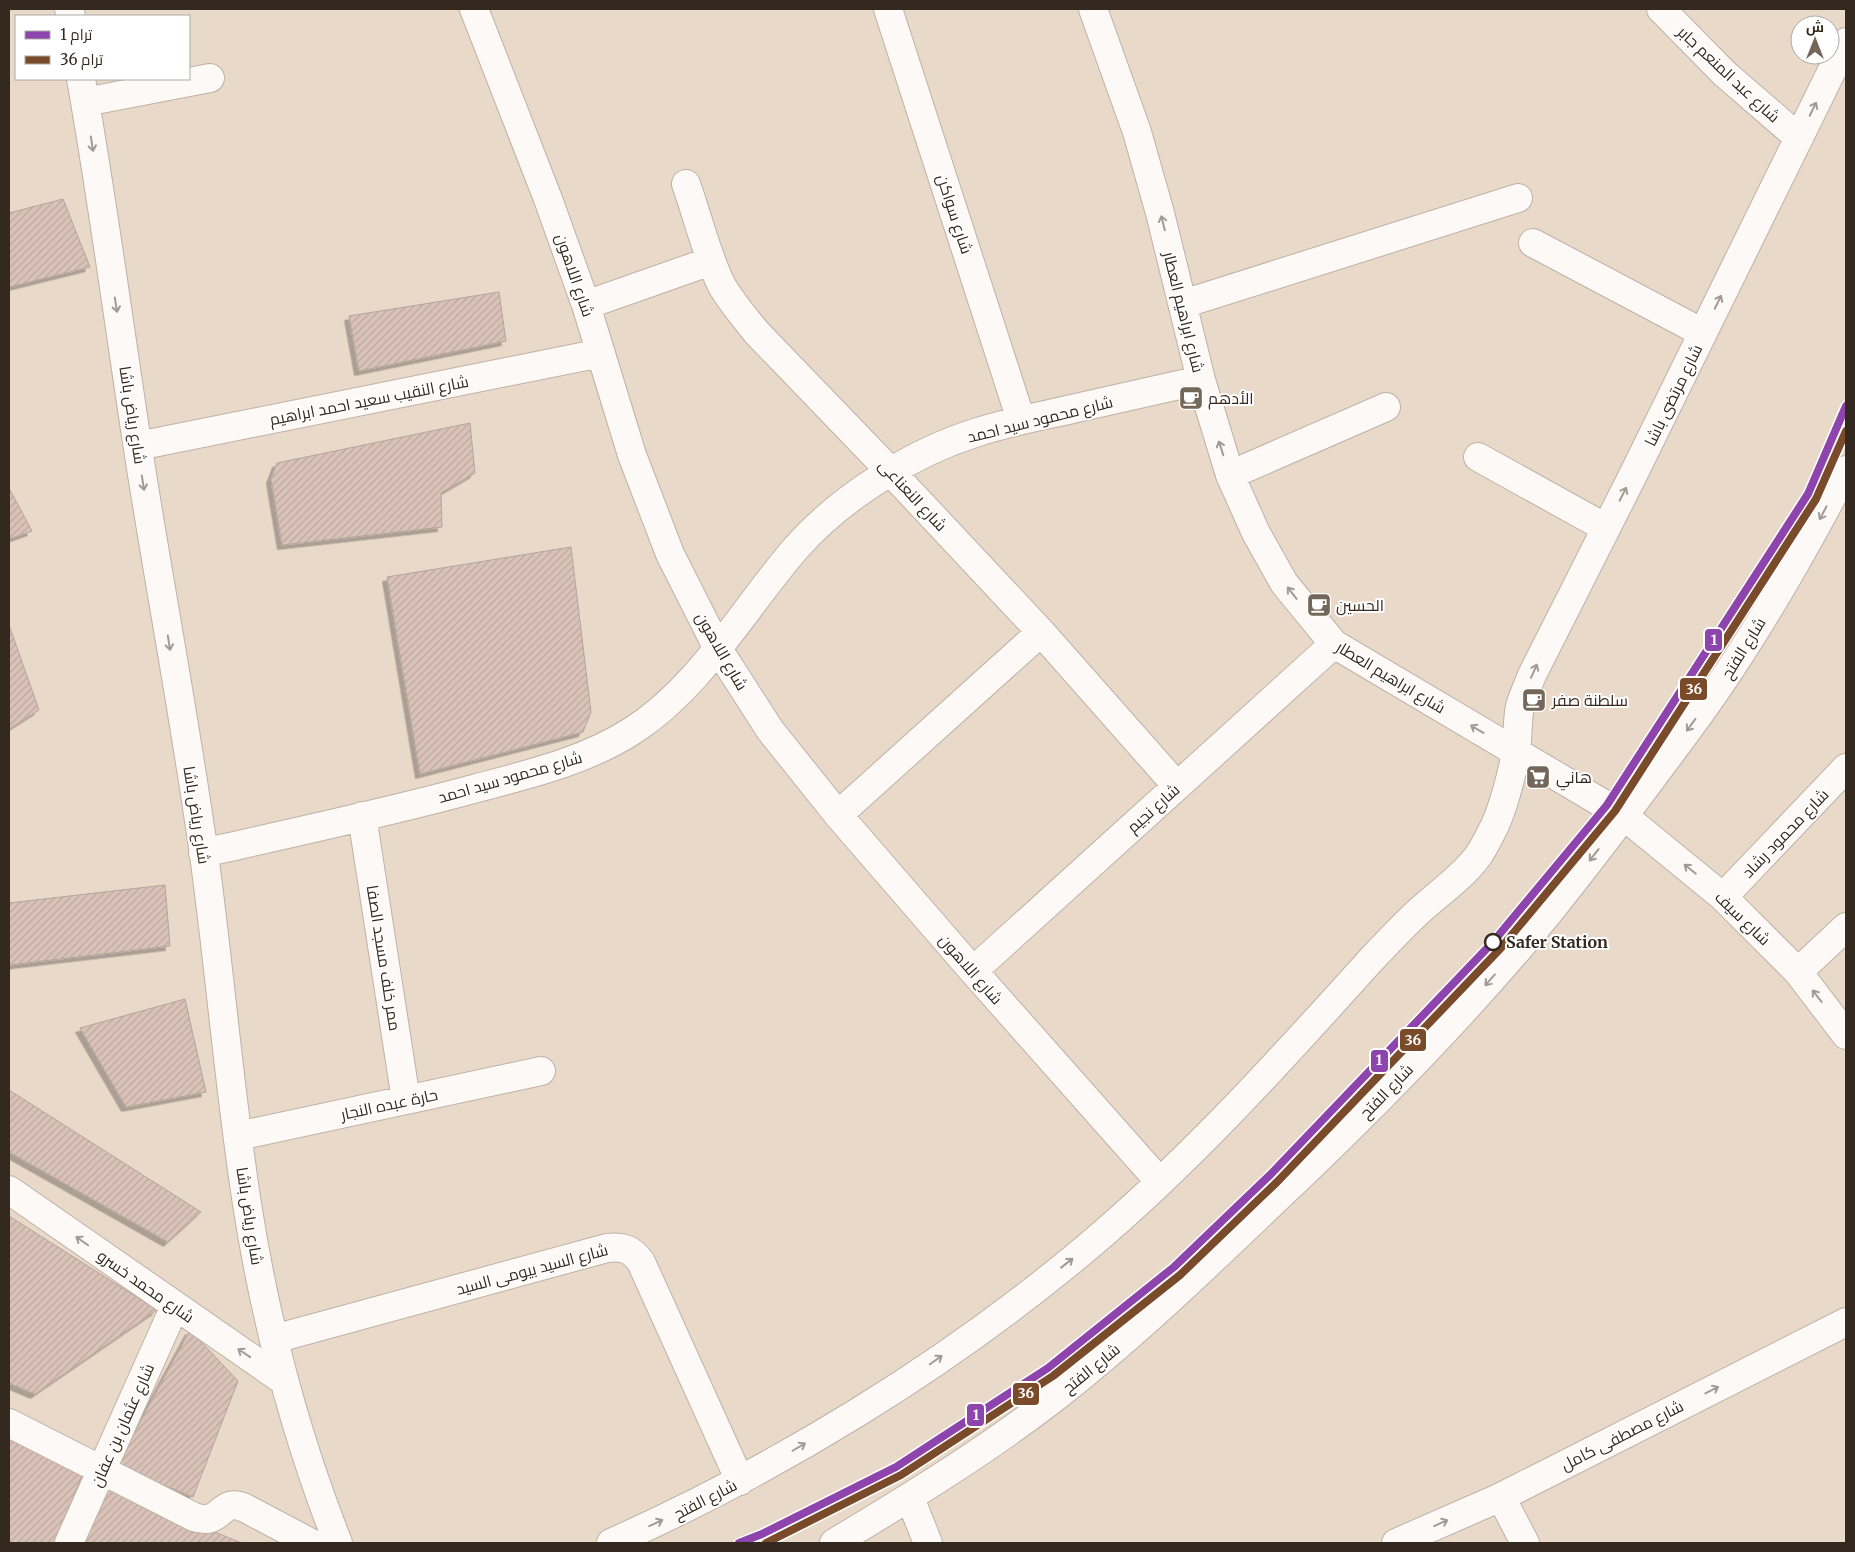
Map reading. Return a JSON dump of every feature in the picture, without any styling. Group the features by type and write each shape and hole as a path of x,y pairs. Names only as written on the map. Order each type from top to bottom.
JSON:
{"street":[{"name":"شارع اللاهون","path":"474,9 548,199 586,304 632,455 670,554 718,649 770,730 838,815 1160,1182"},
{"name":"شارع سواكن","path":"888,9 1021,420"},
{"name":"شارع ابراهيم العطار","path":"1093,9 1136,132 1160,213 1201,380 1230,475 1256,533 1284,583 1334,644 1624,816"},
{"name":"شارع عبد المنعم جابر","path":"1661,9 1725,74 1799,138"},
{"name":"شارع مرتضى باشا","path":"1516,752 1520,707 1532,675 1846,42"},
{"path":"190,80 210,78"},
{"path":"83,90 189,80"},
{"name":"شارع رياض باشا","path":"83,90 203,853 247,1204 259,1272 284,1381 308,1460 338,1543"},
{"name":"شارع النعناعى","path":"686,184 711,261 723,286 739,311 757,333 892,472 1040,632 1177,786"},
{"path":"1183,304 1518,198"},
{"path":"1533,243 1703,333"},
{"path":"586,304 711,261"},
{"name":"شارع النقيب سعيد احمد ابراهيم","path":"138,446 601,353"},
{"name":"شارع محمود سيد احمد","path":"203,853 449,796 580,759 633,731 679,694 718,649 757,595 798,546 827,518 858,493 892,472 933,450 976,432 1021,420 1201,380"},
{"path":"1230,475 1386,407"},
{"path":"1478,457 1606,528"},
{"name":"شارع الفتح","path":"834,1543 910,1498 981,1451 1051,1400 1118,1346 1320,1158 1403,1074 1548,913 1624,816 1717,689 1800,556 1846,470"},
{"path":"838,815 1040,632"},
{"name":"شارع نجيم","path":"973,971 1334,644"},
{"name":"شارع الفتح","path":"611,1543 658,1522 740,1480 832,1427 907,1380 1006,1312 1085,1249 1160,1182 1230,1115 1383,947 1476,858 1494,829 1505,796 1516,752"},
{"name":"شارع محمود رشاد","path":"1723,897 1846,768"},
{"name":"ممر خلف مسجد الصفا","path":"362,816 406,1100"},
{"name":"شارع سيف","path":"1624,816 1723,897 1798,972 1846,1035"},
{"path":"1798,972 1846,927"},
{"name":"حارة عبده النجار","path":"238,1136 540,1071"},
{"name":"شارع محمد خسرو","path":"9,1190 284,1381"},
{"name":"شارع السيد بيومى السيد","path":"274,1339 607,1248 623,1247 641,1262 740,1480"},
{"name":"شارع عثمان بن عفان","path":"68,1543 175,1306"},
{"name":"شارع مصطفى كامل","path":"1396,1543 1501,1497 1846,1322"},
{"path":"9,1422 200,1518 212,1518 225,1507 235,1504 311,1543"},
{"path":"1501,1497 1525,1543"},
{"path":"910,1498 928,1543"}],"building":[{"path":"63,199 90,267 9,287 9,213"},
{"path":"499,292 506,341 359,371 349,316"},
{"path":"470,423 475,473 441,493 442,527 282,545 271,479 277,463"},
{"path":"9,488 32,531 9,539"},
{"path":"571,547 591,712 583,732 420,774 387,577"},
{"path":"9,625 39,710 9,729"},
{"path":"165,885 170,946 9,965 9,903"},
{"path":"185,999 206,1092 126,1107 80,1028"},
{"path":"9,1090 201,1212 168,1242 9,1152"},
{"path":"9,1216 157,1310 35,1394 9,1383"},
{"path":"190,1330 238,1381 193,1497 116,1466"},
{"path":"9,1434 85,1468 55,1543 9,1543"},
{"path":"107,1489 242,1543 81,1543"}],"tram line":[{"name":"1","path":"739,1543 762,1534 896,1467 1048,1368 1174,1267 1270,1175 1493,942 1607,805 1808,494 1846,406"},
{"name":"36","path":"766,1543 901,1475 1053,1376 1180,1275 1277,1182 1500,949 1615,811 1816,499 1846,431"}],"place":[{"name":"الأدهم","path":"1191,398"},
{"name":"الحسين","path":"1319,605"},
{"name":"سلطنة صفر","path":"1534,700"},
{"name":"هاني","path":"1538,777"},
{"name":"Safer Station","path":"1493,942"}]}
